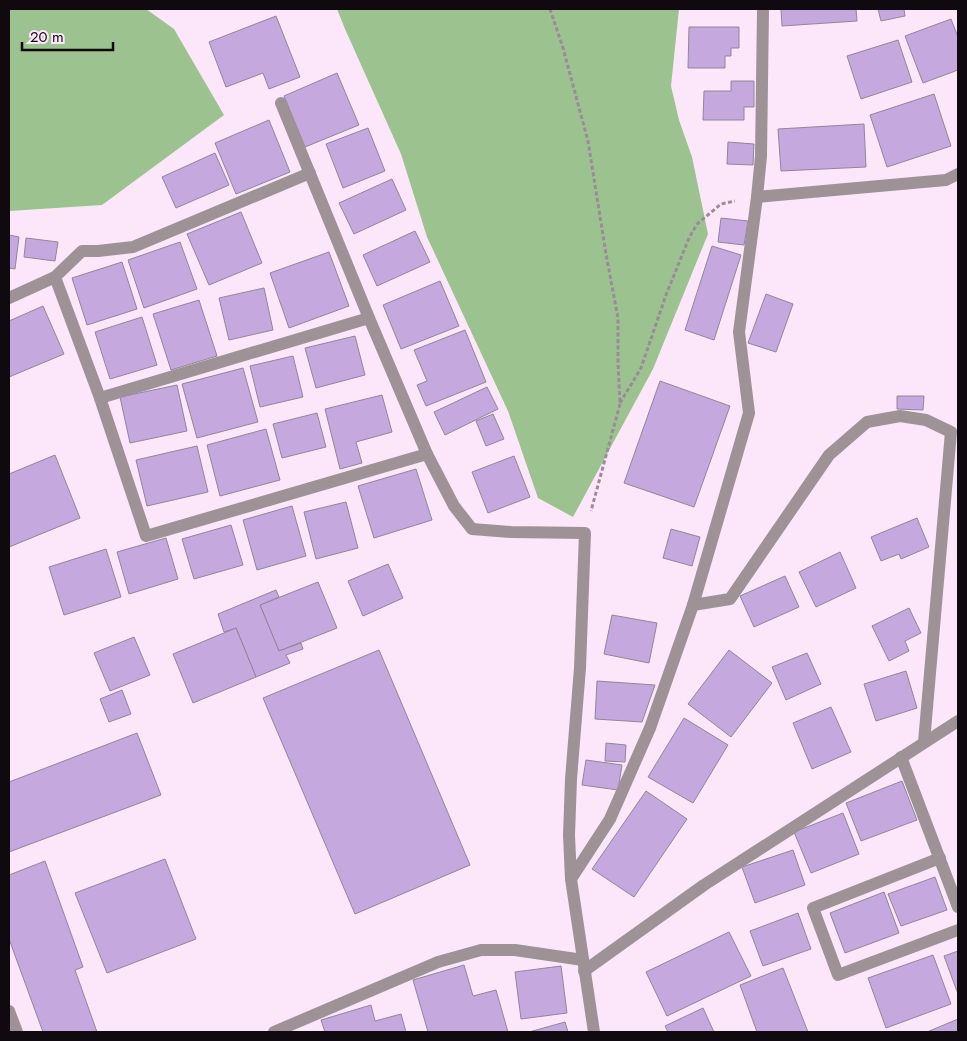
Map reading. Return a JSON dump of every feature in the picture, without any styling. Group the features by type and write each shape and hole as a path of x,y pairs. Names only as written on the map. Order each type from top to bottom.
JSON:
{"street":[{"path":"571,879 610,819 650,728 693,605 749,413 739,332 757,197 760,156 763,9"},
{"path":"281,103 368,318 427,454 454,506 472,528 511,532 585,533 580,668 571,779 569,835 571,879 594,1032"},
{"path":"9,298 55,277 82,251 133,247 310,173"},
{"path":"757,197 946,180 958,174"},
{"path":"55,277 100,398 146,536 427,454"},
{"path":"100,398 368,318"},
{"path":"693,605 730,599 829,455 867,422 900,416 926,420 952,432 924,742"},
{"path":"274,1032 438,962 481,950 515,950 583,965 958,721"},
{"path":"901,757 958,907"},
{"path":"940,858 813,908 838,975 958,930"},
{"path":"9,1010 17,1032"}],"path":[{"path":"550,9 563,48 588,141 618,318 620,404"},
{"path":"585,533 620,404 641,368 689,238 697,224 721,204 757,197"}],"green space":[{"path":"9,9 146,9 174,29 224,115 102,205 9,211"},
{"path":"337,9 679,9 671,86 679,120 692,157 708,234 653,369 573,517 538,498 508,411 427,237 401,154"}],"building":[{"path":"781,9 856,9 857,21 782,26"},
{"path":"878,9 904,9 905,16 881,21"},
{"path":"276,16 300,77 269,89 263,73 226,87 209,42"},
{"path":"951,19 958,37 958,70 923,83 905,36"},
{"path":"689,27 739,27 739,48 731,48 731,56 725,56 725,68 688,68"},
{"path":"898,40 912,82 861,99 847,56"},
{"path":"337,73 359,125 305,147 284,96"},
{"path":"731,81 754,81 754,107 744,107 744,120 703,120 704,91 731,91"},
{"path":"934,94 951,146 887,167 870,115"},
{"path":"269,120 290,172 236,194 215,143"},
{"path":"864,124 866,167 781,171 778,129"},
{"path":"368,128 385,171 343,188 326,144"},
{"path":"728,142 754,144 753,165 727,164"},
{"path":"215,153 229,185 176,208 162,177"},
{"path":"392,179 406,210 354,234 339,203"},
{"path":"241,212 262,263 209,285 187,234"},
{"path":"721,218 748,221 744,245 718,242"},
{"path":"415,231 430,262 377,286 363,255"},
{"path":"9,235 19,237 15,269 9,268"},
{"path":"26,238 58,242 55,261 24,257"},
{"path":"180,242 197,289 144,308 128,260"},
{"path":"712,246 741,255 714,340 685,330"},
{"path":"329,252 349,306 289,328 270,273"},
{"path":"122,262 137,309 87,325 72,278"},
{"path":"440,281 459,326 401,349 383,305"},
{"path":"264,288 273,330 229,340 219,298"},
{"path":"766,294 793,304 776,352 748,343"},
{"path":"199,300 217,356 171,370 153,314"},
{"path":"43,306 64,354 9,377 9,321"},
{"path":"142,317 157,365 110,379 95,332"},
{"path":"465,330 486,382 426,406 417,385 427,381 414,350"},
{"path":"355,336 365,375 316,388 305,348"},
{"path":"293,356 303,397 260,407 250,366"},
{"path":"243,368 258,422 197,438 182,384"},
{"path":"660,381 730,406 694,507 624,483"},
{"path":"177,385 187,431 130,443 120,397"},
{"path":"487,387 498,409 445,435 434,412"},
{"path":"382,395 392,432 356,442 362,463 340,469 325,409"},
{"path":"897,396 924,396 923,410 897,409"},
{"path":"317,413 326,447 282,458 273,424"},
{"path":"493,414 504,439 486,446 476,421"},
{"path":"266,429 280,480 220,496 207,445"},
{"path":"197,446 208,492 147,506 136,460"},
{"path":"55,455 80,518 9,547 9,474"},
{"path":"514,456 530,497 488,513 472,472"},
{"path":"416,469 432,520 374,538 358,486"},
{"path":"346,502 358,548 316,559 304,512"},
{"path":"292,506 306,556 257,570 243,520"},
{"path":"917,518 929,547 901,559 899,554 881,561 871,537"},
{"path":"231,525 243,565 194,579 182,539"},
{"path":"671,529 700,537 692,566 663,558"},
{"path":"166,538 178,579 129,594 117,552"},
{"path":"106,549 121,597 64,615 49,567"},
{"path":"840,552 856,588 816,607 799,572"},
{"path":"388,564 403,598 363,616 348,581"},
{"path":"785,576 799,607 754,627 740,596"},
{"path":"318,582 337,628 279,651 260,605"},
{"path":"276,590 279,597 260,605 279,651 301,643 303,649 286,655 290,663 256,677 236,628 224,632 218,614"},
{"path":"909,608 921,633 905,641 909,651 889,661 872,626"},
{"path":"612,615 657,623 649,663 604,654"},
{"path":"236,628 256,677 193,703 173,654"},
{"path":"134,637 150,675 110,691 94,653"},
{"path":"379,650 470,865 355,914 263,698"},
{"path":"729,650 772,683 731,737 688,704"},
{"path":"807,653 821,684 786,700 772,667"},
{"path":"906,671 917,708 876,721 864,684"},
{"path":"597,681 655,685 642,722 595,719"},
{"path":"122,690 131,714 109,722 100,699"},
{"path":"831,707 851,752 812,769 793,723"},
{"path":"684,718 728,745 693,803 648,777"},
{"path":"137,733 161,795 9,852 9,782"},
{"path":"606,743 626,745 625,762 605,761"},
{"path":"586,760 622,765 618,790 582,785"},
{"path":"902,781 917,820 861,841 846,803"},
{"path":"646,791 687,819 634,897 592,869"},
{"path":"843,813 859,854 811,873 794,832"},
{"path":"793,850 805,885 755,903 742,867"},
{"path":"165,859 196,939 107,973 75,893"},
{"path":"45,861 83,967 75,970 97,1032 43,1032 9,939 9,875"},
{"path":"935,877 947,910 901,926 888,894"},
{"path":"884,892 899,933 845,953 830,913"},
{"path":"798,913 811,949 763,966 750,931"},
{"path":"729,932 751,976 667,1016 646,972"},
{"path":"958,951 958,994 944,956"},
{"path":"933,955 951,1004 886,1028 868,978"},
{"path":"464,965 473,996 496,990 508,1032 428,1032 413,980"},
{"path":"561,966 567,1013 521,1019 515,972"},
{"path":"783,968 808,1032 757,1032 740,985"},
{"path":"371,1005 375,1021 401,1014 406,1032 325,1032 321,1020"},
{"path":"703,1008 714,1032 668,1032 665,1026"},
{"path":"958,1019 958,1032 927,1032"},
{"path":"565,1022 568,1032 529,1032"}]}
